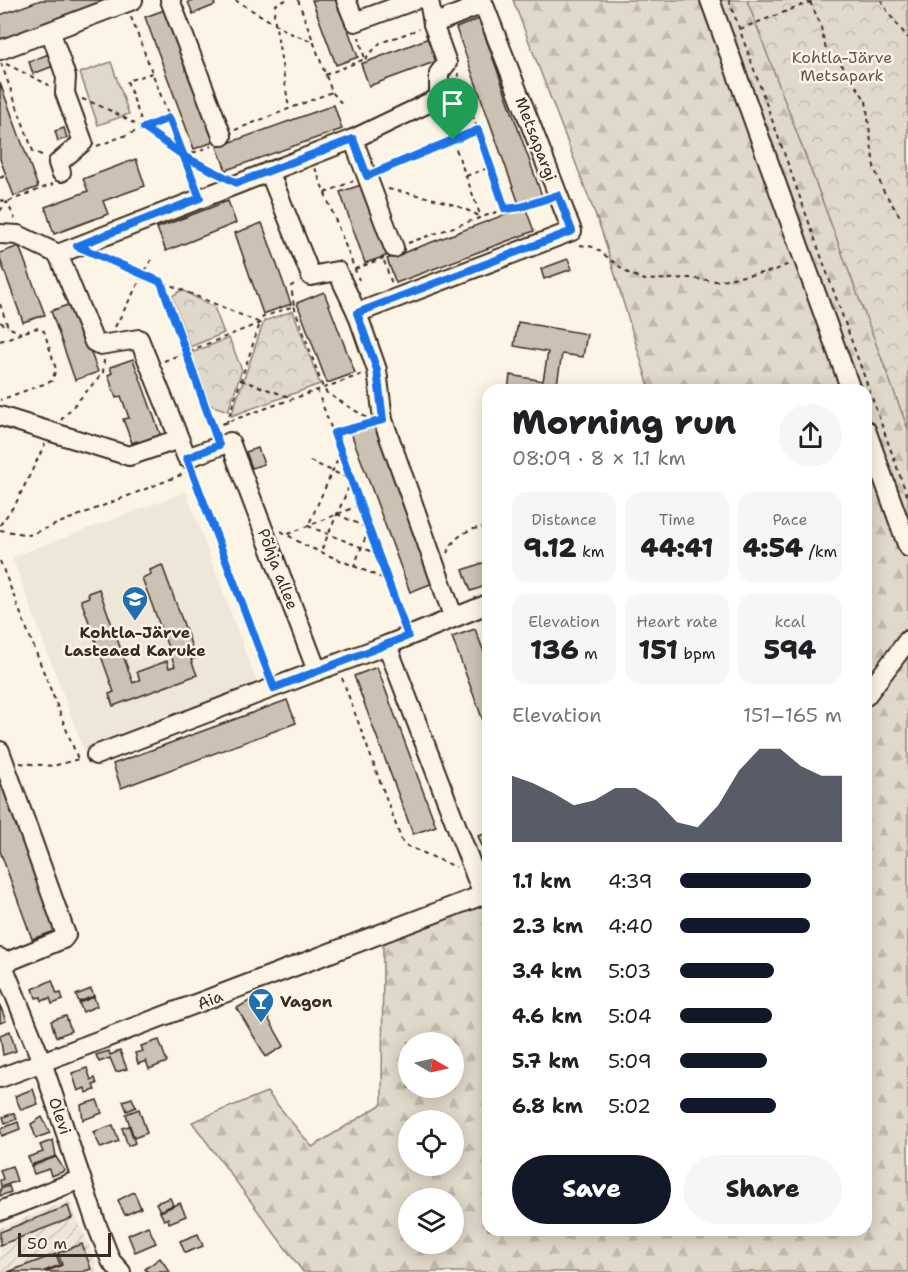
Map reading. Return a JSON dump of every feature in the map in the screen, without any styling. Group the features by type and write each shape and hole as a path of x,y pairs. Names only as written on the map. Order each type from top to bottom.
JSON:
{"street":[{"path":"170,0 222,136"},
{"path":"346,0 355,22 415,0"},
{"path":"58,254 353,139 439,98 439,73 447,63 433,24 429,0"},
{"path":"710,0 810,251 849,384"},
{"path":"0,50 51,33 129,2"},
{"path":"433,24 483,2"},
{"name":"Metsapargi","path":"364,311 572,231 483,2"},
{"path":"51,33 66,77 65,93 83,142 60,168"},
{"path":"353,139 368,178 389,253"},
{"path":"269,171 311,276 337,271 364,311 377,370 383,420 453,616"},
{"path":"0,234 18,235 58,254 94,342 100,345 139,339 189,464 219,445"},
{"path":"0,416 129,456 179,439"},
{"name":"Põhja allee","path":"219,445 230,441 317,671"},
{"path":"872,447 908,548"},
{"path":"96,755 387,645 482,606"},
{"path":"872,688 908,640"},
{"path":"387,645 482,888"},
{"path":"1,961 63,939 66,935 2,756"},
{"name":"Aia","path":"0,1078 482,895"},
{"name":"Olevi","path":"1,961 42,1062 114,1268"},
{"path":"0,1210 81,1179"}],"path":[{"path":"235,0 277,25 313,42"},
{"path":"286,0 274,5 289,109"},
{"path":"297,0 332,92 342,104"},
{"path":"729,0 810,251 863,384"},
{"path":"739,29 816,0"},
{"path":"881,0 908,38"},
{"path":"129,2 152,73 200,198"},
{"path":"810,2 827,54 843,66 863,94 868,108 874,167 884,190 901,218"},
{"path":"355,22 365,59"},
{"path":"325,75 365,59 380,43 433,24"},
{"path":"0,59 65,93 102,105 144,128 184,156 237,183"},
{"path":"0,59 33,151 60,168 63,180 7,202 0,211"},
{"path":"447,63 459,75 505,209"},
{"path":"144,128 126,81 152,73"},
{"path":"184,156 216,145 222,136 332,92"},
{"path":"83,142 95,147 169,118"},
{"path":"325,193 368,178 478,130"},
{"path":"453,140 481,217"},
{"path":"310,155 355,269 364,311"},
{"path":"466,176 491,166"},
{"path":"0,178 4,176"},
{"path":"368,178 382,188 458,204 481,217"},
{"path":"355,269 389,253 481,217 558,195"},
{"path":"0,200 7,202"},
{"path":"577,244 594,246 628,273 645,280 689,278 716,281 773,271 810,251"},
{"path":"77,246 260,323"},
{"path":"389,253 397,298"},
{"path":"0,525 16,502 51,432 103,373 106,344 151,260"},
{"path":"311,276 291,286 294,306 323,388 327,393 374,422 334,433"},
{"path":"161,282 219,445"},
{"path":"0,304 8,327"},
{"path":"219,445 263,317 294,306"},
{"path":"0,322 21,333"},
{"path":"150,367 260,323"},
{"path":"0,341 36,327 44,331 56,369 52,381 0,400"},
{"path":"213,427 377,370"},
{"path":"241,380 292,398"},
{"path":"317,390 408,636"},
{"path":"872,407 908,498"},
{"path":"308,526 341,452"},
{"path":"310,462 352,480"},
{"path":"0,530 29,535 189,464 274,688"},
{"path":"321,552 352,480"},
{"path":"287,534 360,505"},
{"path":"337,514 369,529"},
{"path":"260,521 321,552 388,580"},
{"path":"308,526 378,554"},
{"path":"439,576 448,549 461,533 482,527"},
{"path":"354,566 369,529"},
{"path":"0,561 78,759"},
{"path":"337,664 404,844 476,876"},
{"path":"2,756 54,766 96,755"}],"shaded area":[{"name":"Kohtla-Järve Lasteaed Karuke","path":"186,492 258,686 84,751 12,557"},
{"path":"69,1200 96,1262 96,1272 0,1272 0,1228"}],"green space":[{"path":"513,0 908,0 908,1272 303,1272 192,1122 267,1092 312,1147 382,1104 383,943 482,906 482,1236 872,1236 872,384 648,384 602,232"},
{"name":"Kohtla-Järve Metsapark","path":"747,0 908,0 908,429"},
{"path":"111,62 129,114 98,125 80,73"},
{"path":"182,290 214,307 224,333 190,347 172,296"},
{"path":"293,311 320,384 231,416 264,321"},
{"path":"229,338 242,370 228,411 210,405 191,353"}],"building":[{"path":"41,0 111,0 0,41 0,15"},
{"path":"213,0 215,5 193,14 188,2"},
{"path":"312,0 337,0 358,57 336,65"},
{"path":"167,9 216,141 194,149 145,17"},
{"path":"479,19 542,196 519,204 456,28"},
{"path":"429,38 437,61 369,86 361,64"},
{"path":"51,53 56,65 33,74 29,62"},
{"path":"0,83 38,187 14,196 0,159"},
{"path":"334,105 342,129 226,170 217,147"},
{"path":"64,128 67,138 58,141 55,131"},
{"path":"136,159 145,186 103,201 108,214 54,234 45,207 88,191 83,179"},
{"path":"364,184 389,255 365,263 340,192"},
{"path":"228,201 236,223 166,251 157,228"},
{"path":"525,207 534,231 396,283 387,259"},
{"path":"262,223 291,304 263,314 235,233"},
{"path":"19,246 45,315 23,322 0,259 0,253"},
{"path":"568,259 572,269 544,279 541,269"},
{"path":"324,292 355,373 327,383 297,303"},
{"path":"73,303 98,372 75,380 51,311"},
{"path":"518,322 587,334 583,357 562,354 557,384 509,384 510,375 543,381 548,352 514,346"},
{"path":"133,359 162,439 139,448 137,441 132,443 123,419 129,418 121,396 116,398 108,375 112,373 110,367"},
{"path":"374,424 433,583 410,592 351,433"},
{"path":"258,448 264,464 252,468 246,452"},
{"path":"482,563 482,587 471,591 463,570"},
{"path":"162,565 196,658 191,660 197,675 113,706 109,694 114,692 81,600 89,597 88,593 99,589 133,683 140,680 137,672 167,661 169,668 175,666 142,578 151,574 150,570"},
{"path":"475,629 482,647 482,718 452,637"},
{"path":"377,667 436,826 413,834 354,676"},
{"path":"287,700 296,723 121,788 113,764"},
{"path":"0,781 55,931 32,939 0,851"},
{"path":"52,980 57,994 61,993 63,1000 52,1004 50,998 42,1001 41,997 36,998 33,989"},
{"path":"91,989 94,996 79,1002 76,995"},
{"path":"94,997 97,1006 83,1012 79,1003"},
{"path":"256,997 284,1046 266,1057 237,1008"},
{"path":"0,1005 6,1021 0,1023"},
{"path":"66,1016 71,1031 56,1037 51,1021"},
{"path":"10,1031 16,1051 3,1055 0,1035"},
{"path":"159,1040 167,1062 149,1069 146,1061 138,1064 135,1053 143,1051 141,1046"},
{"path":"109,1051 110,1055 120,1051 127,1069 116,1072 110,1058 99,1062 96,1055"},
{"path":"87,1068 91,1080 95,1078 97,1084 93,1085 95,1090 86,1093 85,1088 78,1091 72,1073"},
{"path":"33,1089 38,1104 21,1110 15,1096"},
{"path":"132,1098 136,1107 127,1111 123,1101"},
{"path":"97,1100 102,1113 83,1120 81,1105"},
{"path":"139,1109 147,1133 134,1138 126,1114"},
{"path":"14,1113 17,1119 5,1123 3,1117"},
{"path":"42,1117 50,1133 36,1138 31,1124"},
{"path":"18,1122 20,1129 2,1136 0,1129"},
{"path":"113,1125 119,1141 101,1148 93,1132"},
{"path":"129,1126 135,1143 128,1146 122,1128"},
{"path":"53,1140 56,1156 31,1165 28,1157 43,1152 40,1145"},
{"path":"56,1157 65,1171 51,1176 49,1169 34,1174 31,1166"},
{"path":"12,1166 17,1181 1,1187 0,1180 3,1179 0,1170"},
{"path":"9,1186 11,1192 0,1196 0,1189"},
{"path":"134,1192 141,1208 125,1215 118,1200"},
{"path":"170,1198 173,1205 160,1211 156,1203"},
{"path":"180,1203 186,1216 169,1223 168,1218 164,1220 160,1212"},
{"path":"68,1206 72,1218 0,1245 0,1232"},
{"path":"148,1226 156,1243 135,1252 128,1235"},
{"path":"198,1234 203,1246 185,1253 180,1241"},
{"path":"82,1244 91,1269 82,1272 45,1272 62,1265 58,1253"},
{"path":"56,1254 60,1265 42,1272 8,1272"},
{"path":"160,1258 170,1272 148,1272 145,1269"}],"place":[{"name":"Kohtla-Järve Lasteaed Karuke","path":"135,622"},
{"name":"Vagon","path":"261,1024"}],"route":[{"path":"453,140 367,176 353,139 237,183 185,157 184,156 144,128 169,118 184,156 200,198 77,246 161,282 219,445 187,458 274,688 408,636 334,433 383,420 382,395 377,370 357,313 572,231 558,195 521,207 505,209 478,130 453,140"}]}
